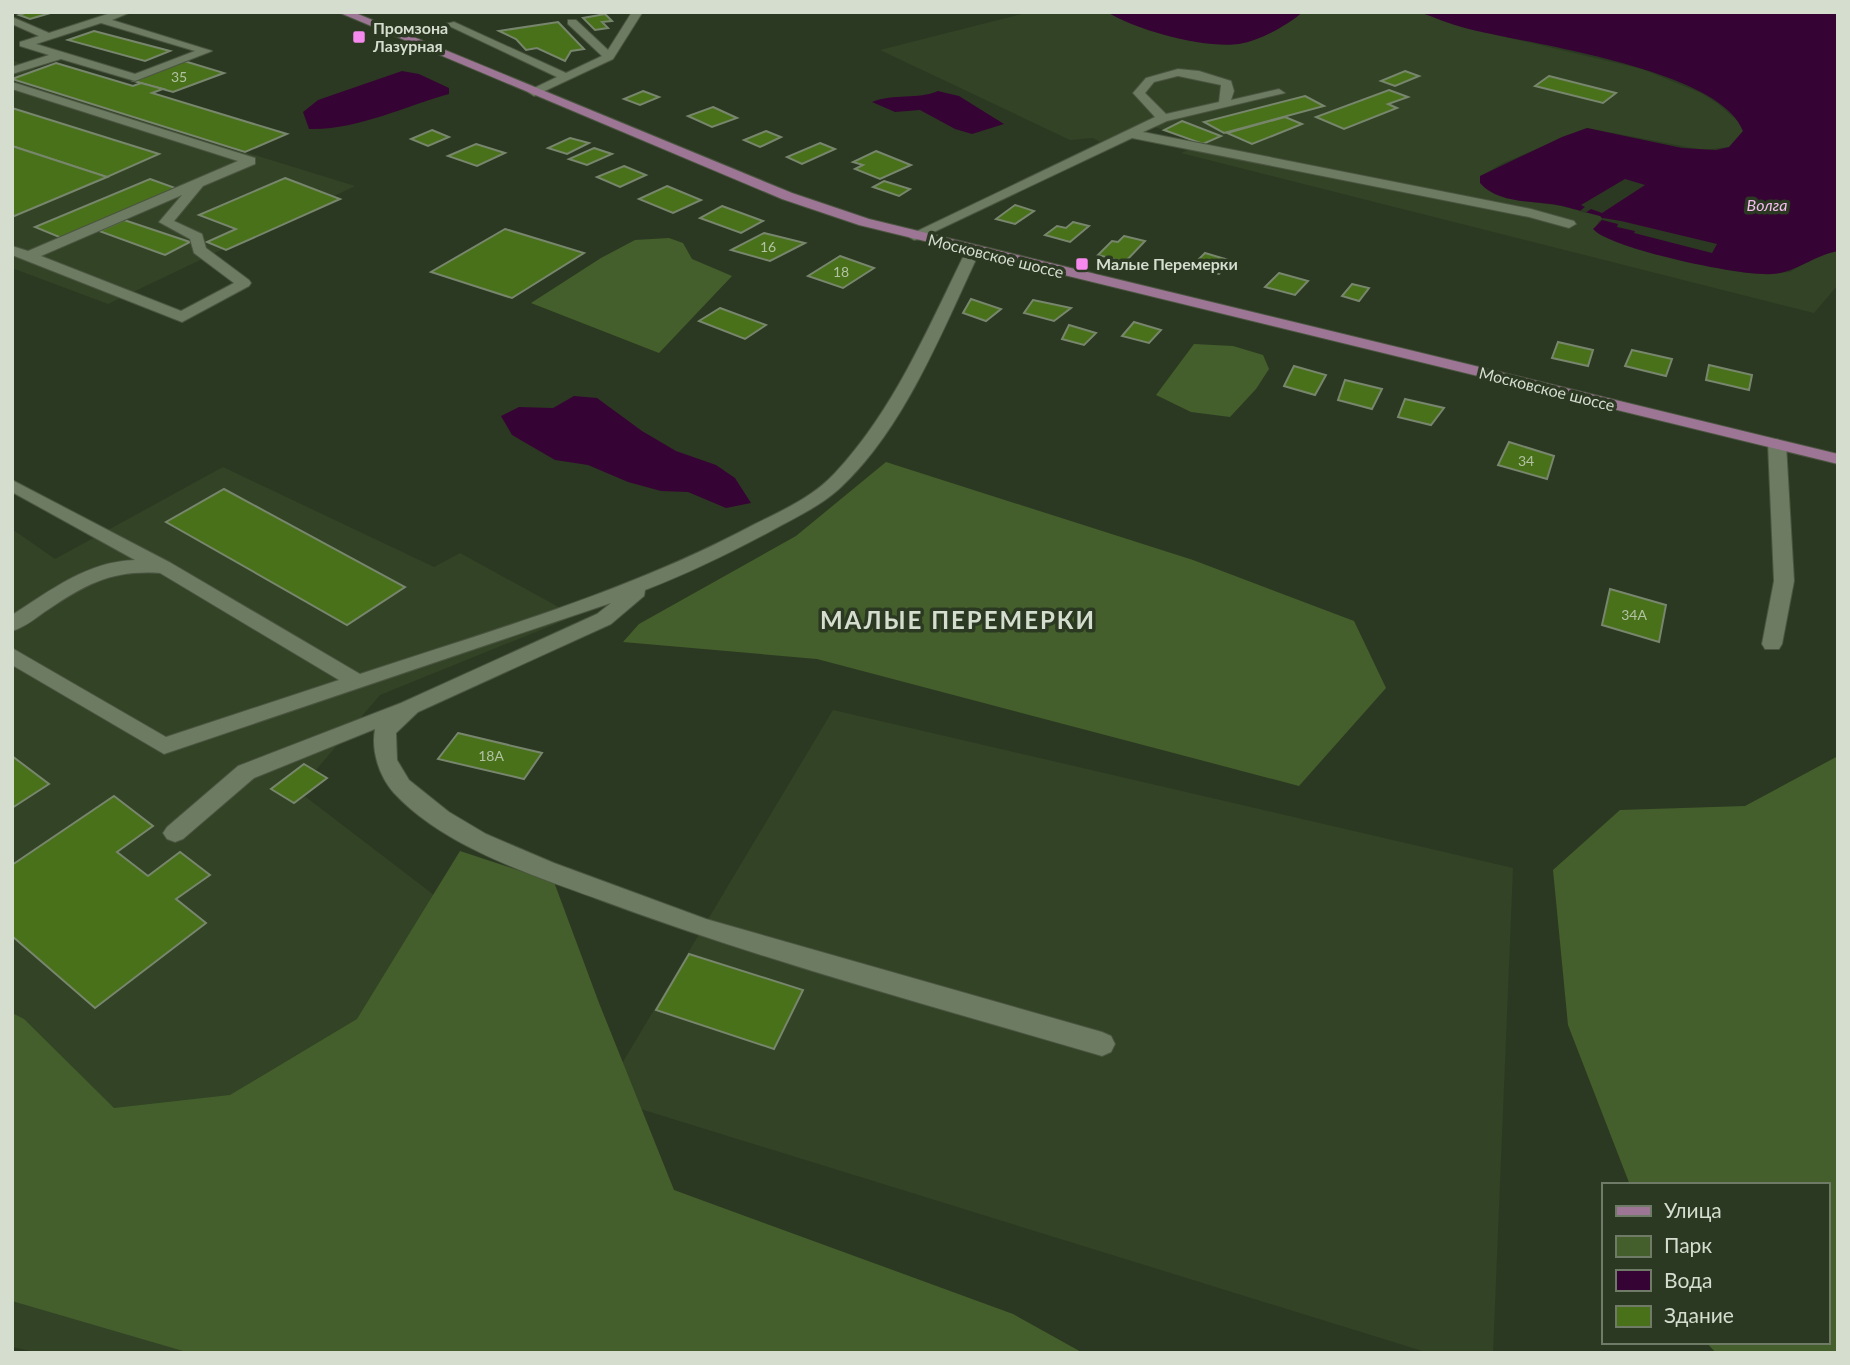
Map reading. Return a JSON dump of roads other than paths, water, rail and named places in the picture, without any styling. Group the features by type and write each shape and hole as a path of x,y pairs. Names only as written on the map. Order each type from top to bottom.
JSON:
{"main road":[{"name":"Московское шоссе","path":"343,12 787,196 914,236 1838,459"}],"street":[{"path":"12,47 126,12"},
{"path":"534,92 609,57 637,13"},
{"path":"12,20 48,36"},
{"path":"24,44 135,78 206,51 101,20"},
{"path":"572,22 609,57"},
{"path":"450,24 566,77"},
{"path":"12,71 61,55"},
{"path":"1163,118 1139,93 1150,80 1173,73 1209,76 1227,83 1224,105"},
{"path":"12,85 250,161 29,256"},
{"path":"914,236 1163,118 1279,93"},
{"path":"1132,134 1531,214 1569,224"},
{"path":"12,250 182,317 244,284 199,250 197,237 166,222 201,182"},
{"path":"12,655 164,746 649,582 733,544 811,502 838,480 863,450 906,388 973,251"},
{"path":"1772,644 1784,581 1777,444"},
{"path":"12,485 164,567 358,682"},
{"path":"12,624 85,579 113,568 142,565 164,567"},
{"path":"176,834 246,772 410,706 604,619 649,582"},
{"path":"410,706 385,732 387,760 401,786 441,818 478,840 546,870 703,928 1102,1044"}],"water":[{"path":"1107,12 1303,12 1264,36 1239,44 1225,45 1171,37"},
{"name":"Волга","path":"1419,12 1838,12 1838,251 1781,273 1735,271 1650,253 1604,237 1593,229 1603,219 1600,216 1562,206 1507,198 1488,190 1480,183 1480,176 1587,128 1682,148 1716,150 1729,147 1743,131 1727,109 1698,91 1661,75 1573,51 1465,28"},
{"path":"402,71 419,74 449,88 449,94 362,122 326,129 309,129 303,112 318,100"},
{"path":"938,91 959,96 1004,124 972,134 955,129 920,110 895,112 872,102"},
{"path":"574,396 597,398 642,431 676,451 716,465 735,478 751,503 726,508 688,492 661,491 628,482 588,465 555,460 512,435 501,416 519,407 553,408"}],"place":[{"name":"Промзона Лазурная","path":"359,37"},
{"name":"Малые Перемерки","path":"1082,264"}],"district":[{"name":"МАЛЫЕ ПЕРЕМЕРКИ","path":"958,621"}]}
